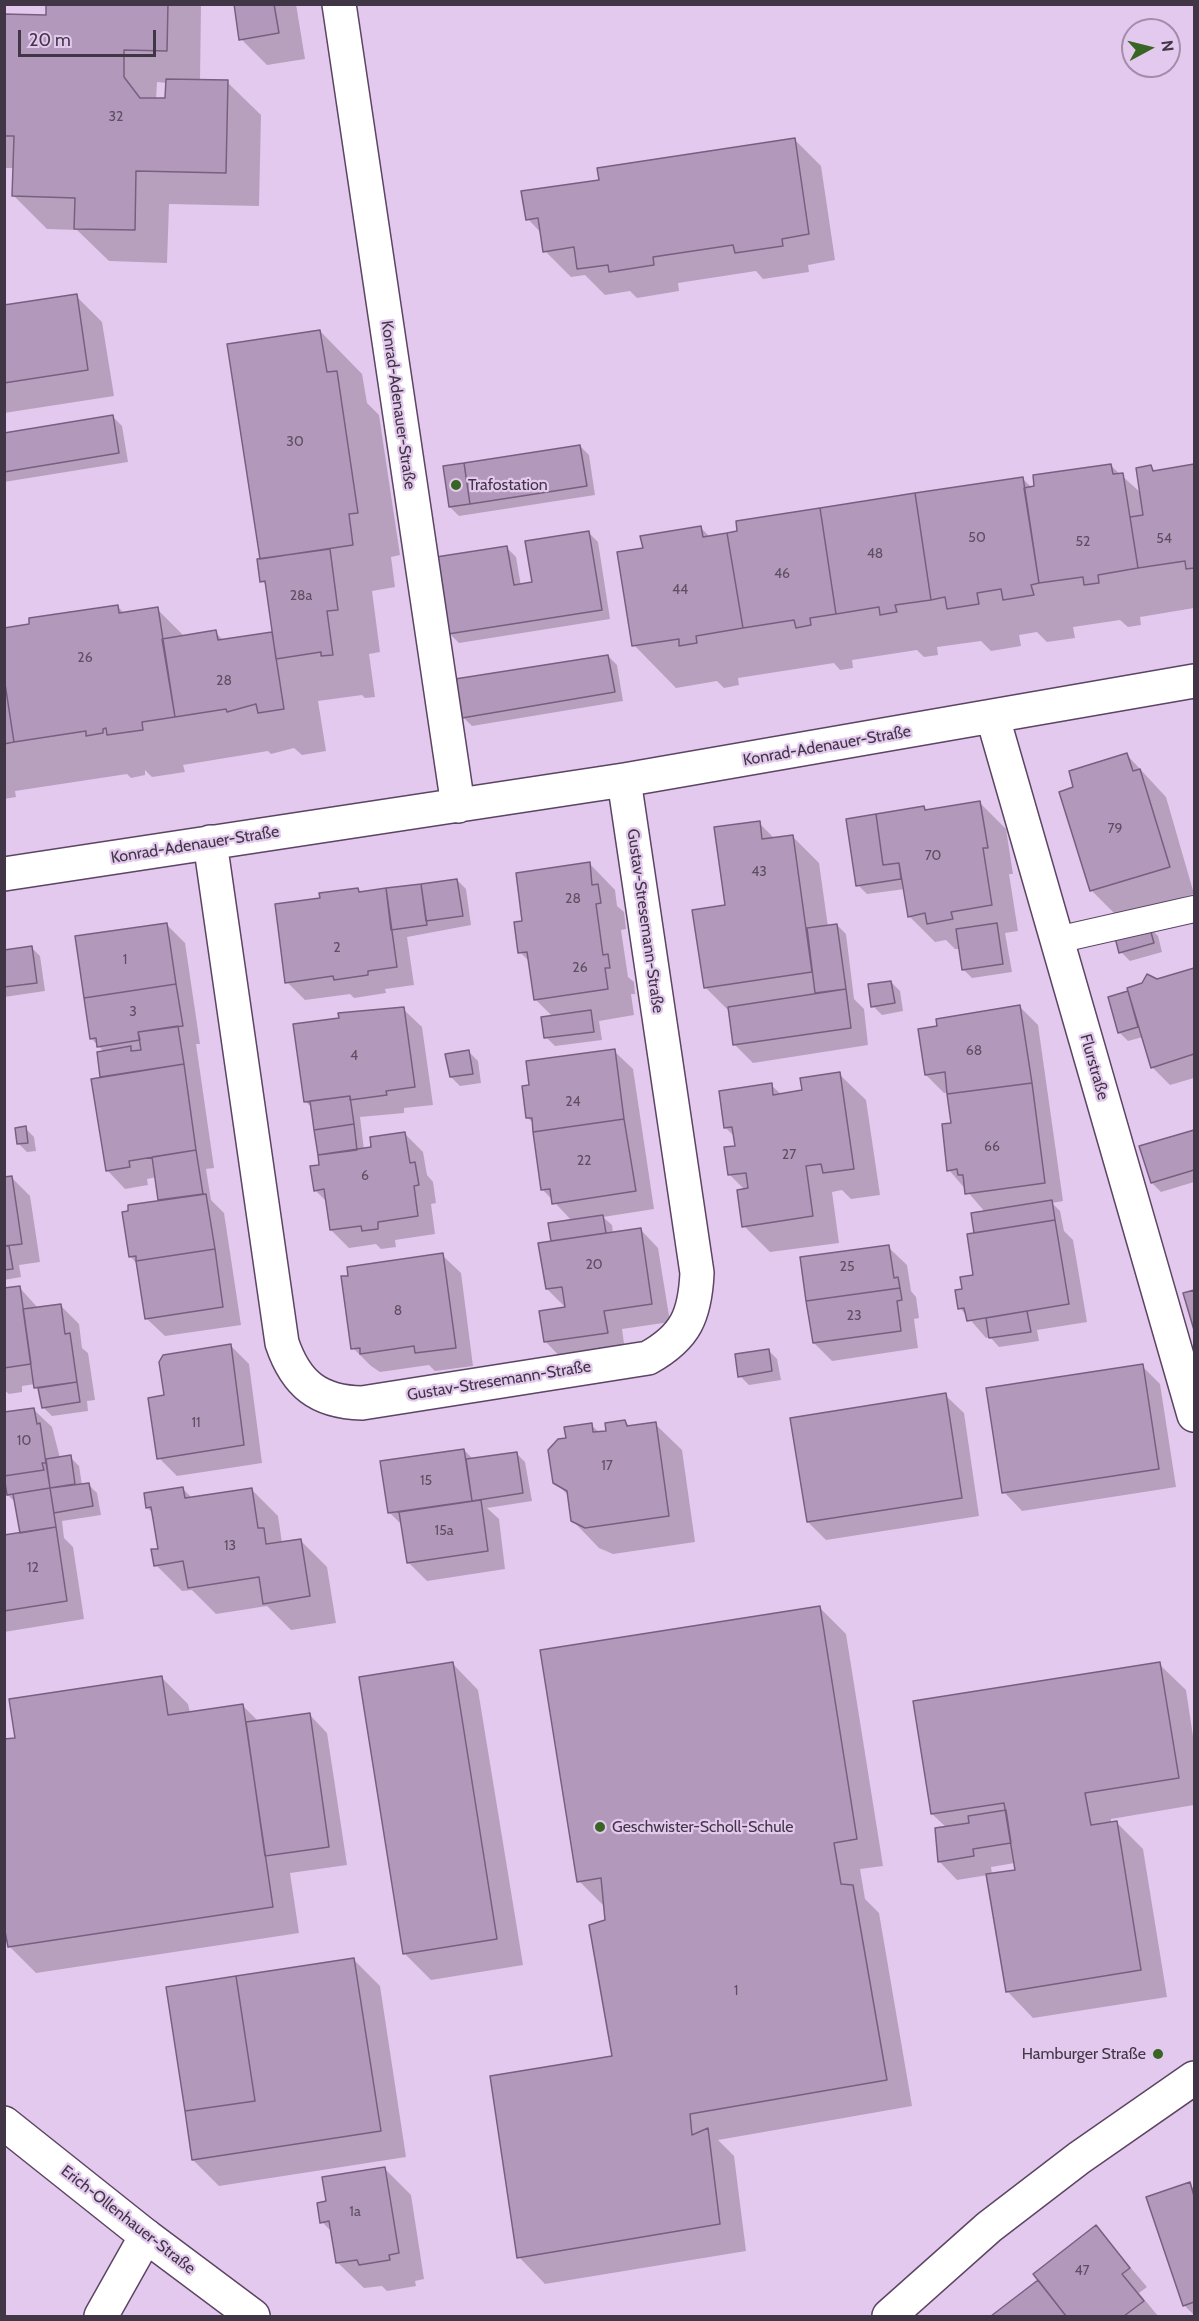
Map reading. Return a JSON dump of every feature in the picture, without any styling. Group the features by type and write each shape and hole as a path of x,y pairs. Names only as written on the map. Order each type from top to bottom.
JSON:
{"street":[{"name":"Konrad-Adenauer-Straße","path":"339,4 458,806"},
{"name":"Konrad-Adenauer-Straße","path":"4,874 624,780 993,718 1194,681"},
{"name":"Flurstraße","path":"993,718 1194,1415"},
{"name":"Gustav-Stresemann-Straße","path":"210,842 282,1343 290,1366 310,1389 344,1402 363,1403 648,1358 666,1348 689,1321 696,1298 697,1273 624,780"},
{"path":"888,2316 989,2228 1079,2158 1194,2078"},
{"name":"Erich-Ollenhauer-Straße","path":"4,2123 146,2236 253,2316"},
{"path":"101,2316 146,2236"}],"lane":[{"path":"1057,940 1194,909"}],"building":[{"path":"46,4 168,4 167,51 124,50 124,77 140,98 165,98 166,79 228,80 226,173 136,171 135,230 74,229 75,198 12,196 14,136 4,136 4,14 46,15"},
{"path":"234,4 274,4 279,33 239,40"},
{"path":"795,138 809,234 782,239 783,246 735,253 733,245 653,257 654,265 609,272 608,265 577,269 574,247 543,252 538,218 526,220 521,191 599,180 597,168"},
{"path":"77,294 88,370 4,383 4,305"},
{"path":"320,330 327,372 337,371 358,513 349,514 353,545 260,559 227,344"},
{"path":"113,415 119,453 4,472 4,433"},
{"path":"580,445 587,486 470,504 464,463"},
{"name":"Trafostation","path":"464,463 470,504 449,507 443,466"},
{"path":"1111,464 1113,474 1123,473 1138,568 1098,575 1099,583 1084,585 1083,577 1039,583 1024,488 1034,486 1033,475"},
{"path":"1194,464 1194,568 1186,569 1185,561 1138,568 1130,517 1143,515 1136,468 1151,465 1153,471"},
{"path":"1023,477 1039,583 1031,585 1034,595 1003,600 1001,589 977,593 979,604 947,609 945,597 931,600 915,493"},
{"path":"915,493 931,600 895,605 897,612 880,615 879,607 836,614 820,508"},
{"path":"820,508 836,614 810,618 811,625 796,628 794,620 743,628 727,533 737,531 736,521"},
{"path":"701,526 703,537 727,533 743,628 696,636 697,643 679,646 679,639 632,646 617,552 643,548 640,536"},
{"path":"589,531 602,610 448,634 436,557 507,546 514,585 532,582 525,541"},
{"path":"330,549 338,610 327,611 333,655 321,656 321,652 276,659 265,581 260,582 257,559"},
{"path":"118,605 119,613 158,607 175,717 142,722 143,730 107,735 106,728 103,729 103,733 86,736 86,731 14,742 4,677 4,628 29,624 29,618"},
{"path":"216,630 218,640 272,632 284,709 258,713 256,704 227,712 226,709 175,717 162,639"},
{"path":"608,655 615,692 462,718 455,679"},
{"path":"4,677 14,742 4,744"},
{"path":"1127,753 1133,771 1140,769 1170,867 1090,891 1059,792 1073,787 1069,771"},
{"path":"980,801 988,848 983,848 992,905 951,912 953,919 927,924 925,913 908,917 899,863 883,865 876,814 924,806 925,810"},
{"path":"876,814 883,865 899,863 901,879 856,886 846,819"},
{"path":"760,821 762,839 793,835 812,972 704,988 692,910 725,905 714,827"},
{"path":"590,862 592,885 598,884 601,903 596,904 603,955 608,954 610,968 605,968 608,989 534,1000 527,952 518,953 514,922 522,921 516,873"},
{"path":"457,879 463,916 426,921 421,884"},
{"path":"421,884 427,925 391,930 386,888"},
{"path":"358,888 359,892 386,888 397,967 368,971 368,975 334,980 333,976 285,983 275,904 320,898 319,893"},
{"path":"167,923 176,984 84,998 75,936"},
{"path":"997,923 1003,964 962,970 956,929"},
{"path":"837,924 846,989 815,993 807,928"},
{"path":"1149,925 1154,943 1119,953 1114,934"},
{"path":"32,946 37,983 4,987 4,950"},
{"path":"1194,968 1194,1054 1151,1068 1127,988 1142,983 1147,974 1157,979"},
{"path":"891,981 895,1003 871,1007 868,984"},
{"path":"176,984 183,1026 138,1032 140,1040 97,1047 96,1038 90,1039 84,998"},
{"path":"846,989 851,1028 733,1045 728,1007"},
{"path":"1128,991 1138,1027 1118,1033 1108,997"},
{"path":"1020,1005 1032,1083 947,1094 945,1072 925,1075 918,1029 937,1026 936,1019"},
{"path":"404,1007 415,1087 386,1091 387,1095 350,1100 350,1096 304,1102 293,1024 339,1018 338,1013"},
{"path":"591,1010 594,1032 544,1038 541,1017"},
{"path":"178,1026 184,1064 100,1077 97,1052 131,1046 131,1051 141,1050 138,1032"},
{"path":"615,1049 624,1119 533,1132 532,1118 526,1118 522,1086 529,1085 526,1061"},
{"path":"469,1050 473,1074 450,1077 445,1054"},
{"path":"184,1064 196,1150 129,1161 130,1167 106,1171 91,1079"},
{"path":"840,1072 854,1169 823,1173 821,1164 806,1166 813,1216 742,1227 737,1190 748,1188 746,1173 728,1175 724,1147 735,1146 732,1127 724,1128 719,1091 772,1083 773,1095 802,1090 800,1078"},
{"path":"1032,1083 1045,1183 965,1194 963,1175 958,1175 957,1169 947,1171 942,1124 951,1123 947,1094"},
{"path":"350,1096 354,1124 314,1130 310,1101"},
{"path":"624,1119 636,1191 552,1204 550,1189 541,1190 533,1132"},
{"path":"354,1124 357,1150 318,1155 314,1130"},
{"path":"26,1126 28,1143 17,1144 15,1128"},
{"path":"1194,1130 1194,1170 1151,1183 1139,1146"},
{"path":"405,1132 410,1163 415,1162 419,1185 414,1186 418,1216 378,1222 378,1229 362,1231 361,1226 330,1230 324,1189 314,1191 310,1166 319,1165 318,1155 371,1147 370,1137"},
{"path":"196,1150 203,1194 158,1200 152,1157"},
{"path":"12,1176 22,1244 4,1246 4,1177"},
{"path":"206,1194 215,1249 136,1261 136,1256 129,1257 122,1212 128,1211 128,1205"},
{"path":"1052,1200 1055,1220 974,1233 971,1213"},
{"path":"603,1215 606,1233 551,1241 548,1223"},
{"path":"1055,1220 1069,1304 967,1321 964,1308 958,1309 955,1290 962,1289 960,1277 973,1275 967,1234"},
{"path":"641,1228 652,1304 604,1311 608,1333 544,1342 539,1311 565,1307 562,1287 546,1289 538,1243"},
{"path":"889,1245 894,1278 898,1277 900,1288 806,1301 800,1257"},
{"path":"4,1246 9,1246 13,1269 4,1270"},
{"path":"215,1249 223,1307 145,1319 136,1261"},
{"path":"443,1253 456,1348 415,1353 414,1346 360,1354 360,1348 351,1349 341,1276 348,1276 347,1267"},
{"path":"20,1286 31,1364 4,1368 4,1288"},
{"path":"900,1288 902,1300 897,1301 901,1331 813,1343 806,1301"},
{"path":"1194,1290 1194,1330 1183,1293"},
{"path":"61,1304 65,1334 70,1333 77,1382 34,1388 23,1309"},
{"path":"1027,1311 1031,1332 989,1338 986,1318"},
{"path":"231,1344 244,1445 157,1459 148,1398 164,1395 159,1362 163,1355"},
{"path":"769,1349 772,1371 738,1377 735,1354"},
{"path":"1143,1364 1159,1469 1002,1493 986,1388"},
{"path":"77,1382 80,1402 42,1408 38,1388"},
{"path":"946,1393 962,1498 807,1522 790,1418"},
{"path":"34,1408 37,1424 40,1423 46,1463 42,1463 44,1470 4,1476 4,1412"},
{"path":"625,1420 627,1426 656,1422 669,1516 585,1528 571,1521 567,1491 553,1483 548,1450 558,1439 566,1438 564,1427 592,1423 593,1432 606,1431 605,1423"},
{"path":"464,1449 472,1501 388,1513 380,1461"},
{"path":"517,1452 523,1493 472,1501 466,1459"},
{"path":"71,1455 75,1484 50,1488 46,1459"},
{"path":"42,1463 46,1463 50,1488 7,1495 4,1476 44,1470"},
{"path":"89,1483 93,1506 54,1513 50,1488"},
{"path":"183,1487 185,1498 252,1488 258,1528 264,1528 266,1544 301,1539 310,1596 263,1604 259,1577 188,1588 183,1561 154,1566 151,1549 158,1549 151,1507 146,1508 144,1493"},
{"path":"50,1488 56,1527 20,1533 13,1494"},
{"path":"481,1500 488,1551 407,1563 399,1512"},
{"path":"56,1527 67,1601 4,1611 4,1535"},
{"path":"820,1606 857,1839 834,1843 841,1884 853,1885 887,2080 690,2114 692,2135 708,2128 720,2224 517,2258 490,2076 612,2056 589,1925 605,1920 601,1878 577,1882 540,1650"},
{"path":"453,1662 497,1939 403,1954 359,1677"},
{"path":"1160,1662 1179,1778 1085,1793 1091,1825 1117,1821 1141,1970 1006,1992 986,1874 1015,1870 1004,1803 931,1814 913,1701"},
{"path":"162,1676 168,1715 243,1704 273,1907 8,1947 4,1926 4,1739 15,1738 9,1699"},
{"path":"310,1713 329,1847 265,1856 246,1722"},
{"path":"1006,1810 1011,1843 973,1849 974,1856 938,1862 935,1828 969,1823 968,1816"},
{"path":"354,1958 381,2131 192,2160 185,2111 255,2101 236,1976"},
{"path":"236,1976 255,2101 185,2111 166,1987"},
{"path":"385,2167 399,2253 389,2255 390,2260 359,2265 357,2260 336,2263 329,2221 320,2223 317,2203 326,2201 322,2177"},
{"path":"1190,2182 1194,2196 1194,2302 1183,2306 1146,2197"},
{"path":"1096,2225 1130,2268 1122,2274 1144,2301 1124,2316 1066,2316 1033,2274"},
{"path":"1038,2280 1066,2316 991,2316"}],"place":[{"name":"Trafostation","path":"456,485"},
{"name":"Geschwister-Scholl-Schule","path":"600,1827"},
{"name":"Hamburger Straße","path":"1158,2054"}]}
